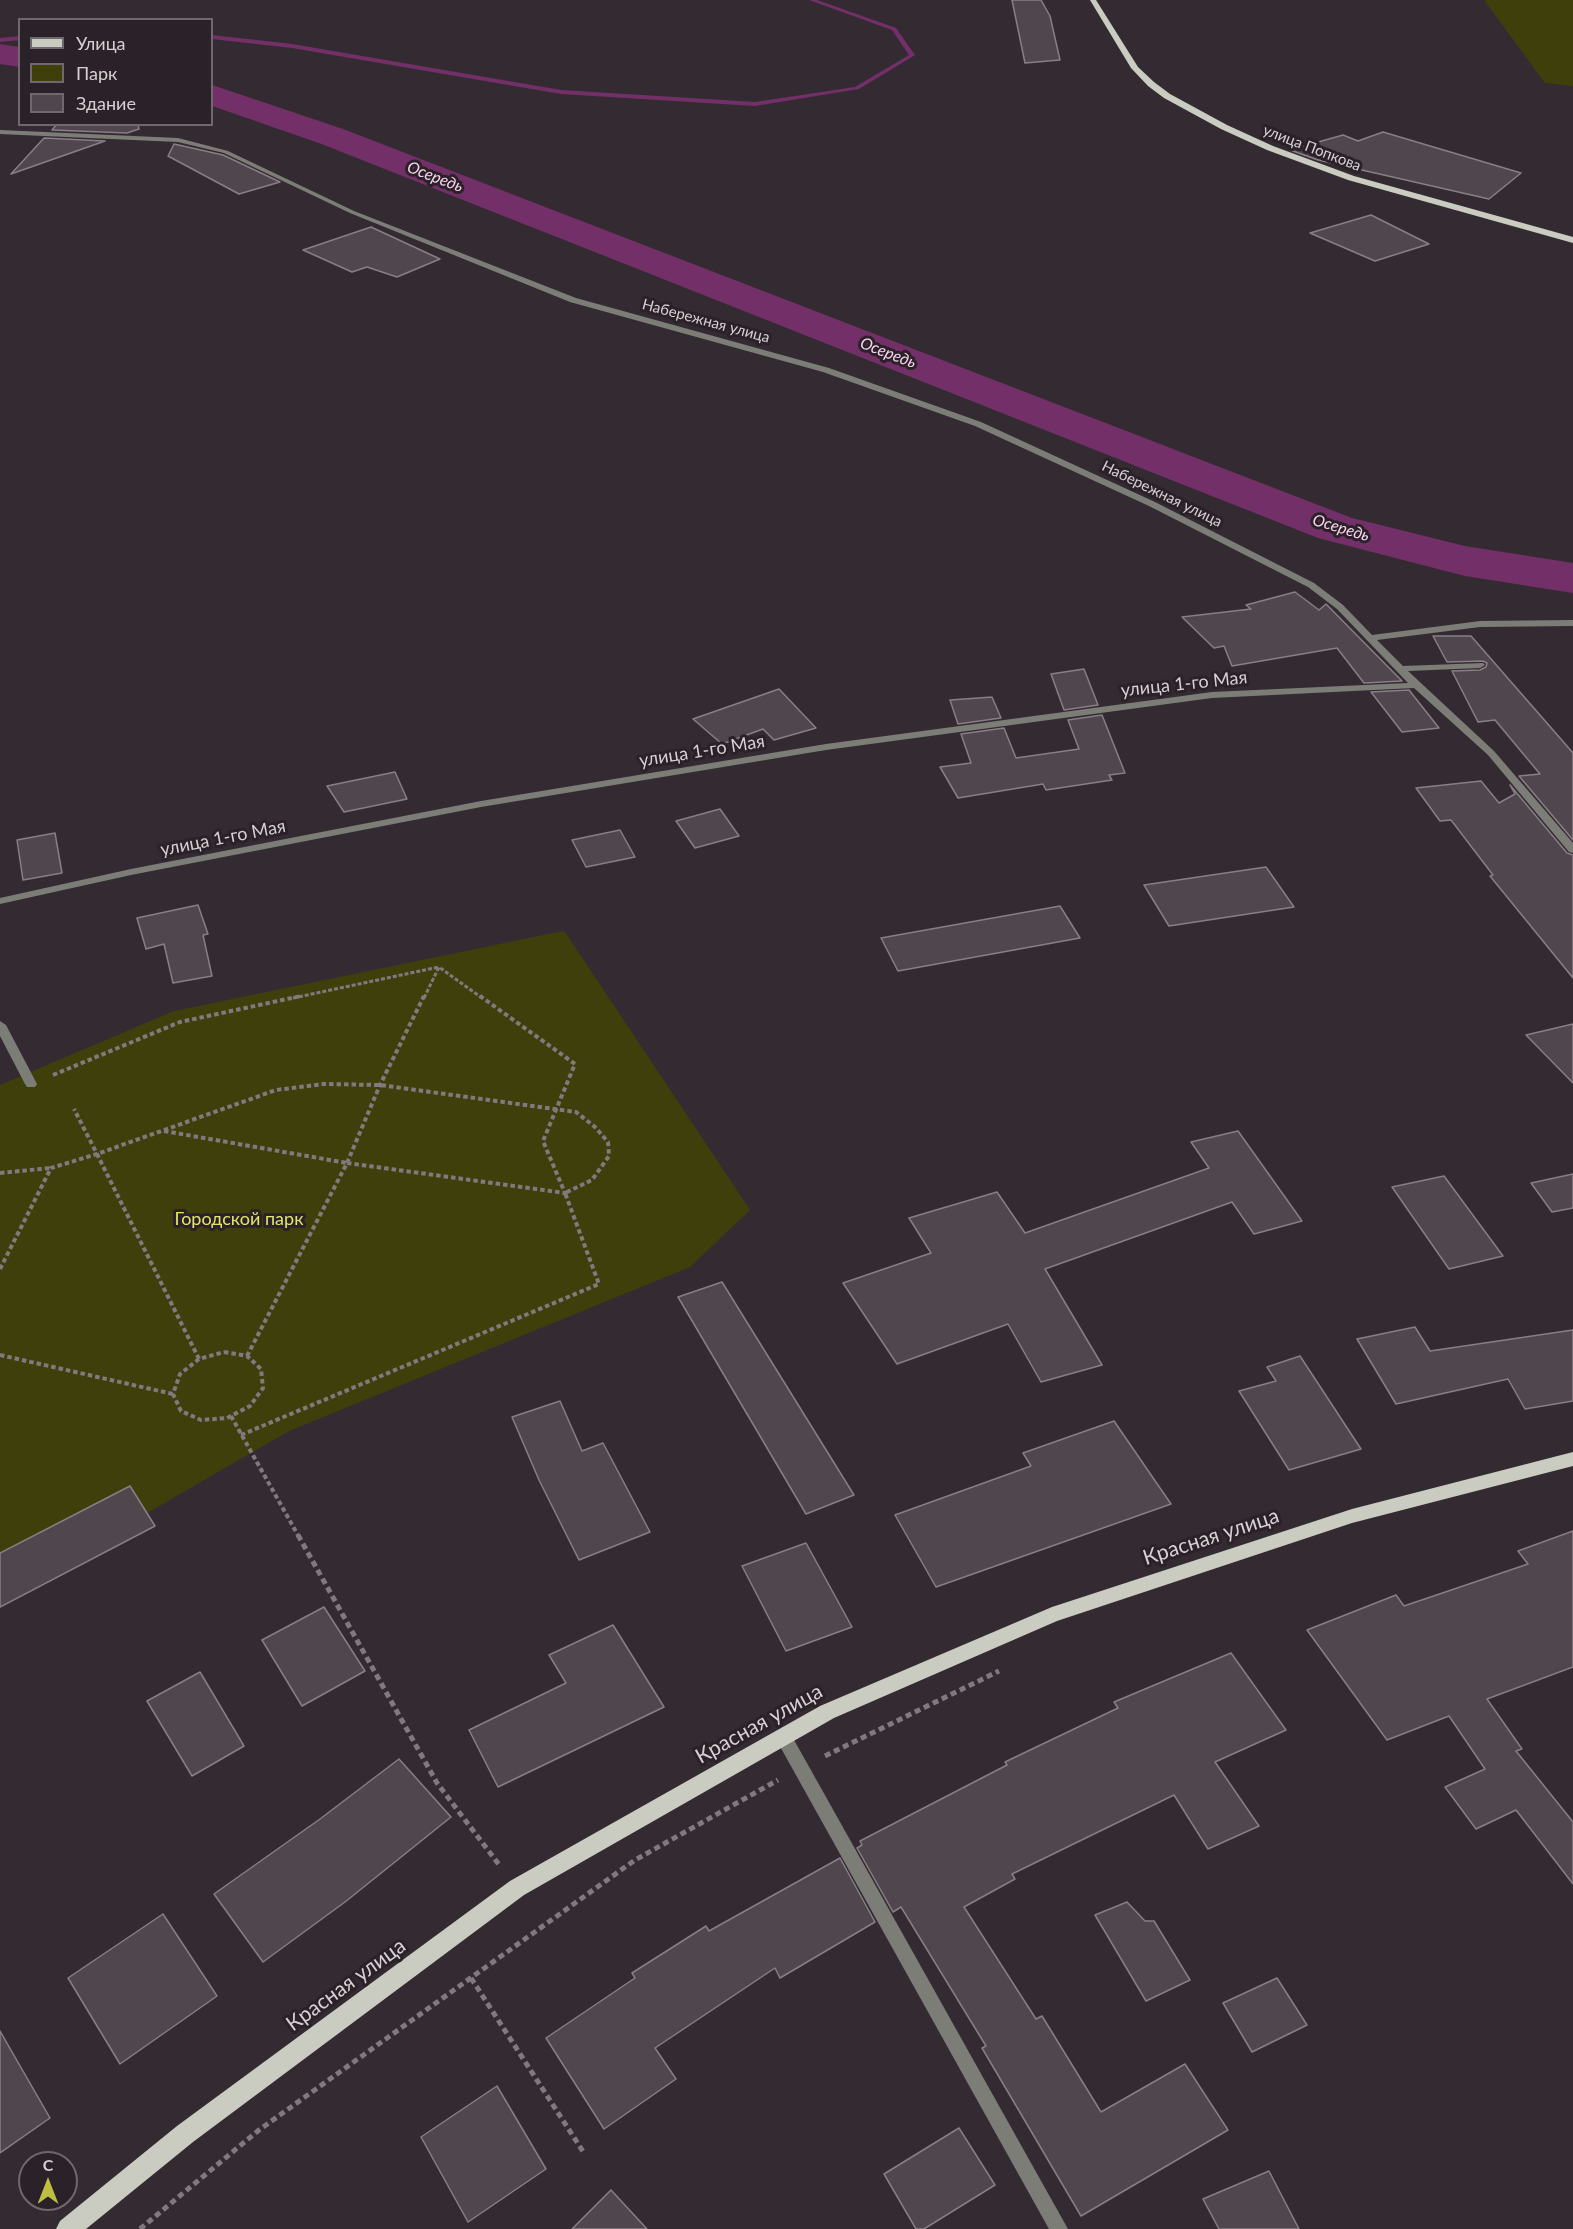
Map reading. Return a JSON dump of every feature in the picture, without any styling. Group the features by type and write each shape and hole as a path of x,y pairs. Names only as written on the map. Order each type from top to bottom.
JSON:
{"main road":[{"name":"улица Попкова","path":"1092,0 1135,68 1151,84 1167,96 1224,127 1270,148 1350,178 1573,240"},
{"name":"Красная улица","path":"68,2229 185,2133 517,1888 827,1712 1052,1615 1352,1516 1573,1459"}],"street":[{"name":"Набережная улица","path":"0,132 178,140 226,152 352,212 573,300 826,370 978,424 1152,504 1311,585 1340,607 1416,685 1491,753 1573,850"},
{"path":"1370,638 1480,624 1573,624"},
{"path":"1400,669 1480,665"},
{"name":"улица 1-го Мая","path":"0,901 131,872 481,804 826,747 1212,695 1416,685"},
{"path":"0,1025 32,1084"},
{"path":"783,1736 1059,2229"}],"path":[{"path":"32,1084 180,1022 439,967 575,1064 543,1141 600,1284 241,1435"},
{"path":"247,1356 347,1163 380,1085 439,967"},
{"path":"0,1173 51,1168 97,1154 276,1090 324,1084 380,1085 576,1112 595,1127 608,1142 609,1156 592,1180 565,1193 347,1163 163,1131"},
{"path":"74,1108 199,1359"},
{"path":"0,1269 51,1168"},
{"path":"224,1352 247,1356 261,1369 263,1388 250,1406 231,1416 201,1420 181,1411 173,1394 180,1374 199,1359 224,1352"},
{"path":"0,1355 173,1394"},
{"path":"231,1416 437,1783 517,1888"},
{"path":"471,1978 584,2153"}],"green space":[{"path":"1484,0 1573,0 1573,86 1545,83"},
{"name":"Городской парк","path":"563,931 750,1210 690,1267 289,1431 0,1598 0,1085 174,1011"}],"building":[{"path":"1012,0 1041,0 1050,16 1060,60 1025,63"},
{"path":"55,126 138,126 139,129 127,133 52,130"},
{"path":"1383,132 1521,173 1489,199 1318,160 1290,150 1343,135 1358,141"},
{"path":"44,138 105,141 11,174"},
{"path":"174,144 223,155 280,182 239,194 168,156"},
{"path":"1371,215 1429,244 1375,261 1310,233"},
{"path":"371,227 440,259 397,277 367,267 352,272 303,250"},
{"path":"1295,592 1319,610 1326,604 1402,681 1364,683 1337,648 1232,666 1224,646 1214,648 1182,617 1251,609 1246,605"},
{"path":"1433,636 1471,636 1573,753 1573,840 1519,776 1540,774 1495,720 1478,722 1452,671 1480,670 1486,667 1487,663 1483,661 1447,662"},
{"path":"1084,669 1098,705 1064,710 1051,674"},
{"path":"779,689 816,728 774,740 763,729 722,744 693,719"},
{"path":"1409,690 1439,728 1402,732 1371,692"},
{"path":"992,697 1001,718 958,724 950,700"},
{"path":"1102,715 1125,773 1109,775 1112,780 1046,790 1043,784 958,798 940,767 971,763 961,734 1004,728 1016,758 1079,749 1068,720"},
{"path":"395,772 407,799 344,812 327,786"},
{"path":"1481,781 1499,803 1515,794 1510,785 1567,853 1573,855 1573,978 1490,876 1493,875 1451,820 1440,821 1416,788"},
{"path":"720,809 739,836 695,848 676,821"},
{"path":"620,830 635,857 586,867 572,840"},
{"path":"55,833 62,873 23,880 17,840"},
{"path":"1266,867 1294,907 1169,926 1144,885"},
{"path":"198,905 208,934 203,935 212,976 173,983 164,944 146,949 137,918"},
{"path":"1060,906 1080,938 898,971 881,938"},
{"path":"1573,1024 1573,1083 1526,1035"},
{"path":"1238,1131 1302,1221 1254,1234 1232,1202 1045,1269 1102,1365 1041,1382 1008,1324 897,1364 843,1283 931,1253 909,1218 997,1192 1025,1233 1209,1168 1191,1142"},
{"path":"1573,1174 1573,1208 1552,1212 1531,1183"},
{"path":"1444,1176 1503,1256 1449,1269 1392,1187"},
{"path":"722,1282 854,1495 806,1514 678,1297"},
{"path":"1415,1327 1430,1351 1573,1330 1573,1401 1525,1409 1508,1379 1396,1404 1357,1339"},
{"path":"1300,1356 1361,1449 1289,1470 1239,1391 1276,1381 1267,1367"},
{"path":"560,1401 582,1451 603,1443 650,1532 579,1560 539,1480 512,1417"},
{"path":"1114,1421 1171,1504 936,1587 895,1515 1031,1466 1023,1453"},
{"path":"130,1486 155,1526 0,1607 0,1553"},
{"path":"1573,1531 1573,1667 1487,1699 1522,1749 1516,1751 1573,1822 1573,1884 1516,1810 1476,1829 1445,1787 1485,1769 1449,1716 1387,1740 1307,1630 1396,1595 1404,1606 1528,1564 1518,1551"},
{"path":"806,1543 852,1627 786,1651 742,1566"},
{"path":"324,1607 365,1671 302,1706 262,1640"},
{"path":"613,1625 664,1707 498,1787 469,1730 566,1683 549,1655"},
{"path":"1231,1653 1286,1730 1215,1762 1259,1826 1208,1849 1174,1795 1012,1874 1015,1879 964,1907 1036,2019 1042,2016 1101,2112 1185,2064 1228,2130 1081,2216 982,2048 986,2046 901,1907 893,1912 857,1848 862,1845 860,1841 1007,1765 1005,1762 1118,1708 1114,1702"},
{"path":"200,1672 244,1746 192,1776 147,1701"},
{"path":"399,1759 451,1817 345,1902 263,1962 214,1894 320,1819"},
{"path":"840,1858 875,1922 780,1978 775,1968 655,2048 676,2079 604,2129 546,2038 635,1978 632,1973 706,1926 709,1931"},
{"path":"1127,1902 1145,1921 1154,1921 1190,1980 1146,2001 1095,1915"},
{"path":"163,1914 217,1996 120,2064 68,1978"},
{"path":"1277,1978 1307,2025 1252,2052 1223,2003"},
{"path":"0,2031 50,2118 0,2153"},
{"path":"497,2086 546,2169 468,2222 421,2137"},
{"path":"959,2128 995,2185 924,2229 916,2229 884,2174"},
{"path":"1269,2171 1299,2229 1219,2229 1203,2199"},
{"path":"611,2190 647,2229 572,2229"}],"waterway":[{"path":"213,37 292,46 561,92 755,104 857,88 912,55 894,29 812,0"},
{"path":"0,40 18,38"},
{"name":"Осередь","path":"0,54 18,57"},
{"name":"Осередь","path":"213,95 331,136 1335,528 1465,561 1573,578"}]}
